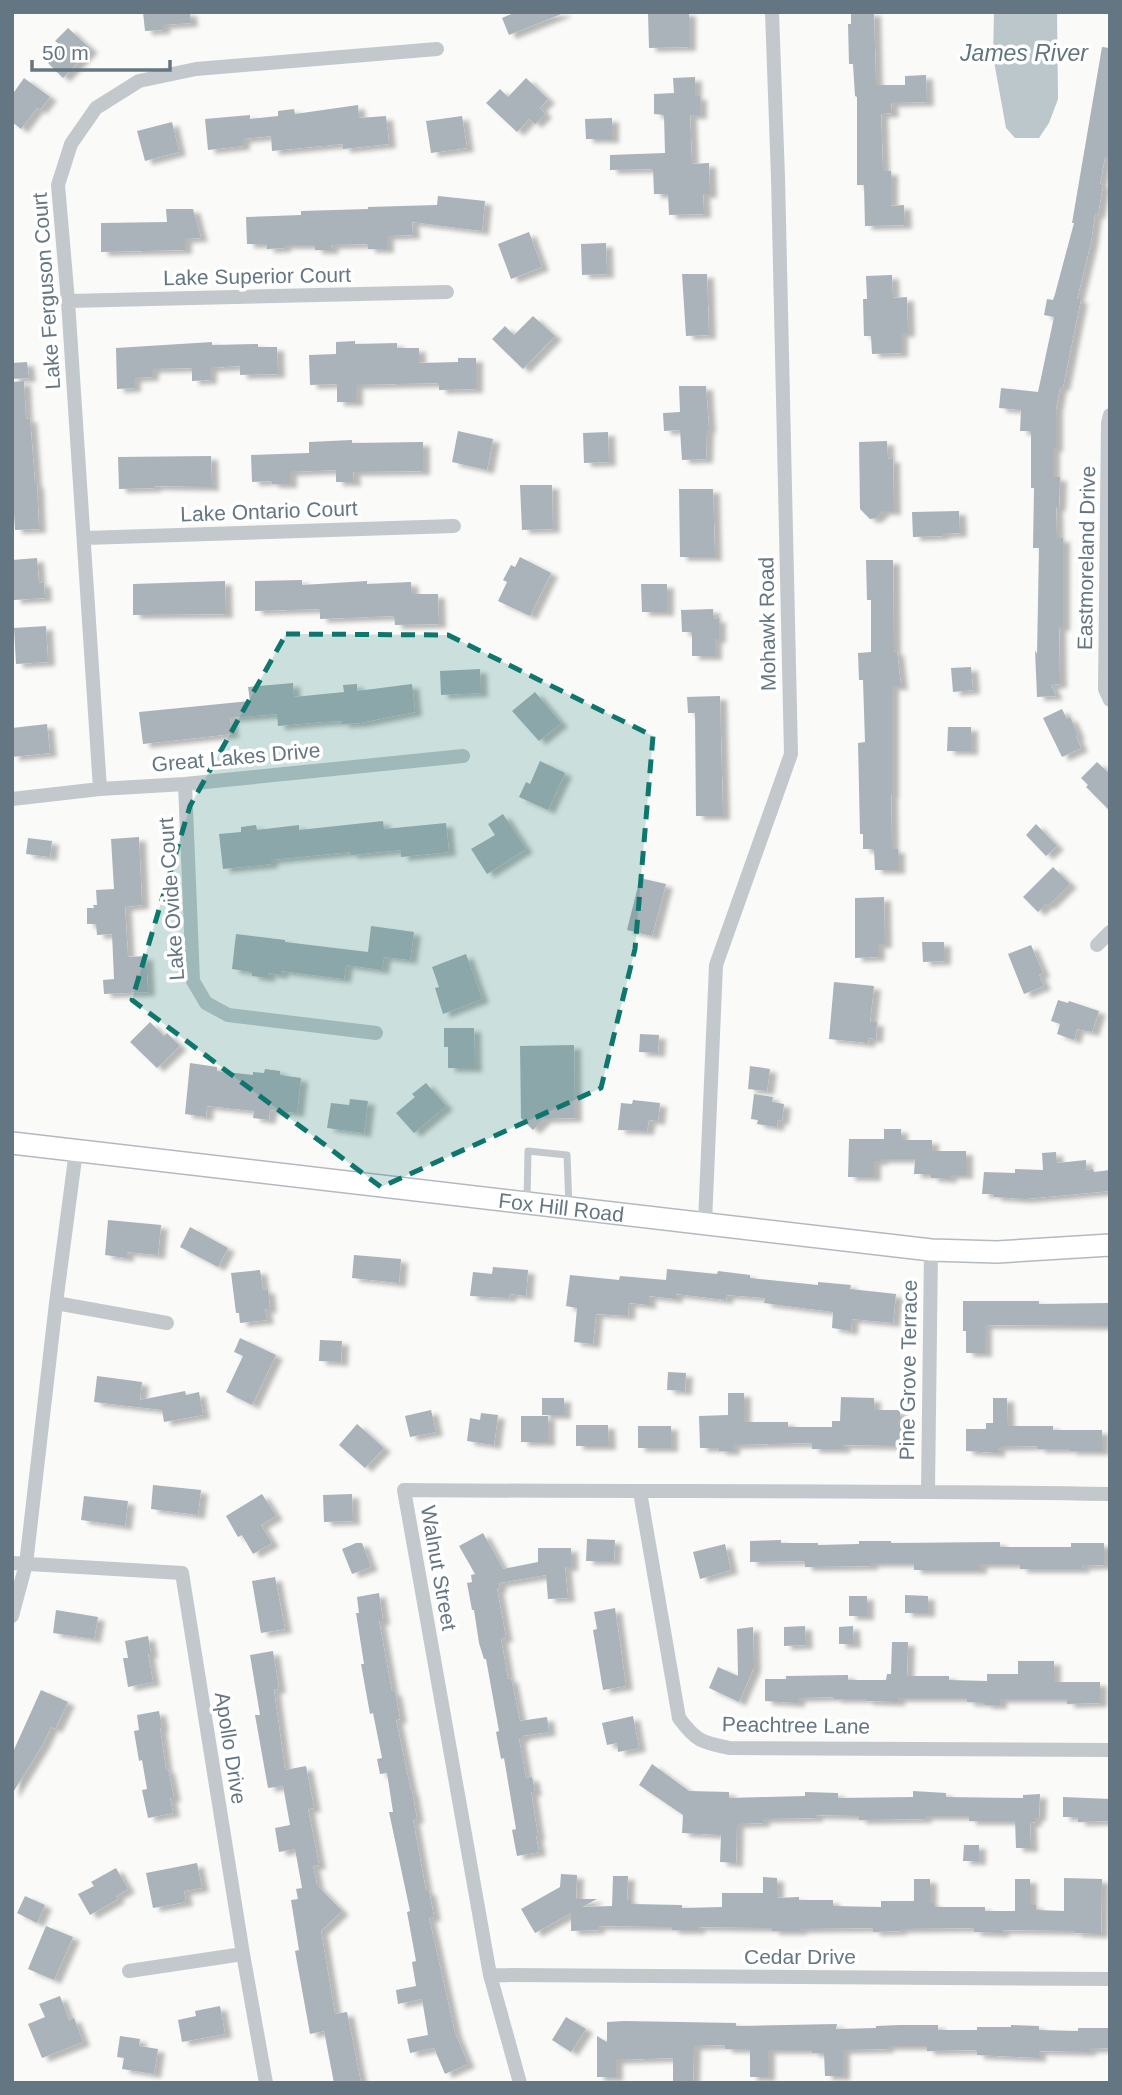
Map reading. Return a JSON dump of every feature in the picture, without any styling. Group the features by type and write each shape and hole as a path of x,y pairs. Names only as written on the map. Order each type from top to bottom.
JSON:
{"main road":[{"name":"Fox Hill Road","path":"12,1143 931,1250 997,1252 1110,1245"}],"street":[{"name":"Mohawk Road","path":"705,1222 716,965 791,754 772,12"},
{"name":"Lake Ferguson Court","path":"100,789 85,538 58,185 71,144 96,108 139,81 196,69 437,50"},
{"name":"Lake Superior Court","path":"68,301 447,292"},
{"name":"Eastmoreland Drive","path":"1110,415 1105,688 1110,700"},
{"name":"Lake Ontario Court","path":"85,538 454,526"},
{"name":"Great Lakes Drive","path":"12,799 463,756"},
{"name":"Lake Ovide Court","path":"185,784 192,981 206,1003 228,1015 376,1033"},
{"path":"1097,945 1110,932"},
{"path":"12,1616 76,1151"},
{"name":"Pine Grove Terrace","path":"928,1491 931,1250"},
{"path":"56,1303 167,1323"},
{"name":"Walnut Street","path":"520,2083 490,1975 404,1490 928,1491"},
{"path":"928,1491 1110,1494"},
{"name":"Peachtree Lane","path":"640,1492 679,1718 692,1736 729,1748 1110,1750"},
{"name":"Apollo Drive","path":"19,1563 182,1573 266,2083"},
{"path":"129,1971 243,1954"},
{"name":"Cedar Drive","path":"490,1975 1110,1979"}],"lane":[{"path":"527,1202 528,1151 567,1155 569,1207"}],"highlighted area":[{"path":"286,634 448,635 653,736 635,949 601,1088 381,1187 132,1000 190,806"}],"water":[{"name":"James River","path":"994,12 1057,12 1058,99 1049,123 1039,138 1015,138 1006,128 993,56"}],"building":[{"path":"143,12 190,12 191,23 163,25 163,30 145,31"},
{"path":"516,12 564,13 509,35 502,18"},
{"path":"648,12 689,12 689,47 649,48"},
{"path":"851,12 874,12 876,85 905,85 905,76 926,75 927,102 891,103 892,113 881,114 883,171 891,171 891,206 904,205 905,225 865,226 864,185 857,185 857,97 853,64 849,64 848,24 851,24"},
{"path":"68,28 91,49 63,78 48,63 54,57 50,53 59,44 55,41"},
{"path":"1102,47 1110,48 1110,148 1108,157 1105,157 1098,215 1095,214 1077,299 1081,299 1063,387 1060,387 1056,409 1056,448 1053,448 1053,477 1060,477 1059,507 1056,507 1057,538 1063,538 1063,627 1059,627 1060,684 1051,685 1056,696 1037,697 1035,650 1037,654 1039,548 1033,548 1031,431 1020,431 1021,410 999,408 1001,388 1038,392 1054,317 1044,315 1047,299 1053,300 1055,294 1074,223"},
{"path":"695,77 695,96 700,96 700,115 690,115 692,164 709,163 710,194 703,194 704,214 669,215 668,194 654,194 653,169 610,170 610,155 665,153 664,115 654,114 654,94 674,93 673,78"},
{"path":"24,78 50,97 40,110 37,108 21,129 12,122 12,95"},
{"path":"526,78 548,99 540,108 545,114 535,124 529,119 517,132 486,103 500,89 508,97"},
{"path":"358,105 359,118 386,116 389,144 343,149 343,144 272,151 271,136 243,139 243,146 208,150 205,119 250,115 250,119 278,116 278,111 294,109 295,114"},
{"path":"462,116 467,148 431,153 426,121"},
{"path":"612,118 612,139 586,139 585,119"},
{"path":"172,122 179,152 145,161 137,131"},
{"path":"438,196 485,201 482,231 412,222 413,235 387,236 387,249 368,249 368,244 331,245 332,250 315,250 315,245 284,245 284,248 267,249 267,244 247,244 246,217 301,215 301,211 437,205"},
{"path":"166,209 193,209 201,238 185,239 185,250 101,252 101,223 167,222"},
{"path":"529,232 542,267 511,279 498,244"},
{"path":"606,243 607,274 582,275 581,244"},
{"path":"682,274 707,274 709,335 686,336"},
{"path":"892,275 893,298 907,297 908,333 901,333 901,353 872,354 871,336 864,336 863,299 867,299 866,276"},
{"path":"533,316 555,336 523,369 492,339 505,326 514,335"},
{"path":"355,341 355,344 397,343 397,348 419,348 419,363 458,362 458,358 476,358 476,389 439,390 439,383 356,385 356,402 337,402 337,384 310,385 309,355 336,354 336,342"},
{"path":"212,342 212,345 258,344 258,347 277,347 278,374 240,375 240,366 210,368 210,380 192,381 192,368 152,369 152,377 134,378 134,388 117,389 116,348"},
{"path":"27,362 29,378 12,379 12,363"},
{"path":"24,381 26,419 30,418 37,484 39,529 15,530 12,382"},
{"path":"679,386 706,386 709,429 706,459 682,460 680,430 664,431 663,413 680,412"},
{"path":"458,431 493,439 487,470 452,462"},
{"path":"608,432 609,462 584,463 583,433"},
{"path":"352,440 352,443 423,442 423,471 353,472 354,482 336,482 336,470 290,472 290,484 252,482 251,455 309,453 309,442"},
{"path":"887,441 888,459 893,458 894,511 883,511 876,518 870,519 860,509 859,442"},
{"path":"211,456 212,487 154,486 155,488 119,489 118,457"},
{"path":"520,485 552,485 553,529 522,530"},
{"path":"679,489 713,489 715,557 680,557"},
{"path":"959,511 960,533 913,537 912,512"},
{"path":"520,557 551,573 530,616 498,601 507,582 503,580 511,565 515,567"},
{"path":"37,558 39,583 44,582 45,598 14,600 12,560"},
{"path":"866,560 893,560 894,652 897,651 901,686 892,686 892,849 898,849 898,870 875,870 874,849 863,849 863,834 860,834 858,743 865,742 863,680 859,680 858,653 871,652 871,600 867,600"},
{"path":"302,580 302,585 367,581 367,584 411,582 412,594 438,594 439,624 395,625 394,616 320,619 320,609 255,611 255,581"},
{"path":"225,581 226,614 133,615 133,584"},
{"path":"641,584 667,584 667,612 642,612"},
{"path":"713,609 714,619 719,618 719,639 715,639 715,656 692,656 692,632 682,632 681,610"},
{"path":"46,626 48,662 16,664 14,628"},
{"path":"971,667 973,690 953,692 951,668"},
{"path":"480,669 481,693 441,695 440,671"},
{"path":"293,683 294,697 344,692 343,685 357,684 357,691 412,684 415,712 342,724 342,721 278,726 277,714 230,718 232,734 143,744 139,712 250,701 248,687"},
{"path":"535,692 561,723 539,741 512,711"},
{"path":"720,696 723,816 696,816 695,713 688,713 687,697"},
{"path":"1062,709 1067,719 1070,717 1081,748 1062,757 1043,718"},
{"path":"47,724 50,753 12,757 12,728"},
{"path":"948,727 971,727 971,751 947,751"},
{"path":"540,761 565,773 548,810 519,797 526,782 530,784"},
{"path":"1097,762 1110,774 1110,811 1086,787 1088,785 1081,778"},
{"path":"503,814 526,849 487,874 471,849 495,835 488,824"},
{"path":"383,821 384,829 446,823 449,852 401,857 401,850 351,855 350,852 271,860 271,864 223,869 219,834 241,832 241,827 256,825 257,830 299,825 299,830"},
{"path":"1036,824 1057,846 1046,856 1026,835"},
{"path":"139,837 142,905 125,907 128,957 146,956 148,992 104,994 103,980 114,979 112,934 97,935 96,924 87,924 87,908 97,905 96,890 114,889 111,839"},
{"path":"28,838 52,841 50,857 26,854"},
{"path":"1053,867 1070,884 1038,912 1023,897"},
{"path":"640,878 666,884 652,936 627,930"},
{"path":"884,897 885,944 878,944 878,957 855,958 855,898"},
{"path":"371,926 414,932 410,960 384,957 382,970 346,965 344,979 281,971 281,975 268,973 268,978 232,969 236,934 368,952"},
{"path":"922,942 944,942 944,961 923,962"},
{"path":"1031,945 1043,973 1039,975 1044,986 1024,994 1008,954"},
{"path":"466,954 482,999 443,1014 435,988 439,987 432,967"},
{"path":"834,982 874,986 870,1022 877,1022 876,1039 869,1038 868,1043 829,1039"},
{"path":"1058,1000 1099,1011 1092,1032 1077,1029 1074,1040 1057,1034 1060,1024 1051,1021"},
{"path":"150,1022 164,1036 167,1033 180,1046 157,1068 130,1042"},
{"path":"444,1028 474,1028 475,1068 448,1068"},
{"path":"640,1034 659,1035 658,1053 639,1052"},
{"path":"574,1045 575,1118 544,1119 533,1130 521,1118 520,1046"},
{"path":"190,1063 217,1067 217,1071 253,1075 253,1072 264,1073 265,1069 280,1071 280,1075 301,1078 297,1113 270,1110 269,1120 253,1118 254,1111 207,1106 206,1117 185,1114"},
{"path":"750,1066 770,1069 767,1091 748,1089"},
{"path":"426,1083 446,1106 414,1133 396,1113 415,1097 412,1094"},
{"path":"754,1094 773,1097 772,1102 784,1104 782,1121 778,1120 777,1127 757,1124 758,1120 751,1119"},
{"path":"350,1099 368,1101 364,1133 327,1128 331,1103 349,1105"},
{"path":"633,1100 660,1103 658,1121 649,1120 647,1131 618,1130 621,1103 632,1104"},
{"path":"884,1129 901,1129 901,1140 932,1140 932,1151 966,1151 966,1175 950,1175 950,1179 931,1178 931,1174 914,1174 915,1159 881,1159 874,1161 874,1177 848,1177 849,1139 884,1139"},
{"path":"1056,1152 1057,1163 1086,1160 1086,1170 1110,1170 1110,1191 1025,1199 982,1194 984,1172 1043,1170 1042,1153"},
{"path":"108,1220 161,1225 158,1255 127,1252 127,1258 105,1255"},
{"path":"190,1227 228,1248 218,1267 180,1247"},
{"path":"354,1255 401,1259 399,1283 352,1278"},
{"path":"493,1267 528,1270 526,1296 470,1296 473,1272 492,1274"},
{"path":"667,1269 717,1274 718,1271 750,1275 750,1278 818,1285 818,1282 851,1285 850,1289 896,1294 893,1323 852,1319 851,1331 832,1328 833,1312 764,1303 765,1298 727,1295 726,1300 676,1294 676,1299 649,1296 649,1305 629,1303 628,1316 596,1314 593,1344 574,1342 577,1308 566,1306 570,1275 619,1280 620,1276 666,1280"},
{"path":"260,1270 263,1290 268,1289 270,1309 265,1309 267,1320 240,1323 239,1313 236,1313 231,1273"},
{"path":"963,1301 1110,1303 1110,1326 985,1325 985,1353 966,1353"},
{"path":"240,1338 276,1355 252,1405 226,1392 243,1356 234,1352"},
{"path":"320,1340 342,1341 341,1362 319,1361"},
{"path":"668,1372 686,1373 685,1391 667,1390"},
{"path":"97,1376 142,1382 140,1400 185,1391 186,1395 199,1392 203,1415 164,1422 162,1410 94,1402"},
{"path":"728,1393 744,1393 744,1422 788,1422 788,1427 832,1427 832,1421 840,1421 841,1397 874,1398 874,1410 900,1410 900,1446 843,1445 843,1449 812,1449 812,1443 733,1445 733,1451 700,1448 699,1416 728,1415"},
{"path":"542,1398 564,1398 564,1415 542,1415"},
{"path":"993,1398 1007,1398 1008,1426 1102,1430 1102,1451 1038,1449 1038,1446 998,1447 998,1453 966,1451 966,1429 986,1429 986,1423 993,1423"},
{"path":"431,1410 436,1432 410,1437 405,1416"},
{"path":"481,1413 498,1415 494,1445 467,1441 470,1418 480,1420"},
{"path":"521,1416 548,1416 548,1442 521,1442"},
{"path":"357,1424 384,1448 365,1468 339,1445"},
{"path":"576,1425 608,1425 609,1446 576,1446"},
{"path":"638,1426 671,1426 671,1448 638,1448"},
{"path":"153,1485 201,1490 198,1515 151,1509"},
{"path":"262,1494 276,1516 261,1525 272,1543 253,1554 242,1535 238,1537 226,1516"},
{"path":"352,1494 353,1521 324,1522 323,1495"},
{"path":"84,1496 128,1501 125,1526 81,1520"},
{"path":"483,1533 503,1569 538,1562 538,1548 571,1548 571,1567 565,1567 568,1598 548,1599 546,1575 499,1583 500,1588 497,1589 506,1638 501,1639 508,1679 511,1678 520,1721 547,1717 549,1732 522,1736 522,1739 519,1739 526,1778 532,1777 535,1792 531,1792 539,1852 517,1856 512,1830 516,1829 504,1758 501,1759 496,1732 499,1731 486,1659 479,1643 467,1583 472,1582 471,1575 475,1574 459,1546"},
{"path":"587,1539 615,1540 614,1561 586,1561"},
{"path":"781,1540 781,1543 818,1545 859,1544 859,1541 1000,1542 1000,1547 1071,1547 1071,1543 1104,1543 1104,1565 1082,1566 1083,1569 1020,1569 1020,1564 980,1564 980,1570 914,1570 914,1563 805,1567 805,1561 750,1562 750,1541"},
{"path":"362,1543 371,1567 352,1574 342,1549"},
{"path":"725,1544 731,1570 700,1579 693,1552"},
{"path":"275,1577 285,1629 261,1633 252,1581"},
{"path":"379,1593 383,1621 379,1621 392,1692 395,1692 400,1719 396,1720 417,1819 413,1820 426,1891 429,1891 434,1917 429,1918 455,2033 468,2064 445,2074 434,2048 410,2053 407,2039 428,2035 422,1999 398,2004 396,1990 416,1986 412,1962 416,1961 407,1912 410,1911 389,1812 393,1812 387,1773 380,1774 377,1759 382,1758 373,1713 370,1714 361,1664 364,1664 356,1613 359,1613 357,1597"},
{"path":"905,1595 928,1596 928,1613 905,1613"},
{"path":"849,1596 867,1596 867,1616 849,1616"},
{"path":"615,1608 626,1686 603,1690 593,1630 597,1629 594,1612"},
{"path":"56,1610 98,1617 94,1639 53,1633"},
{"path":"805,1626 806,1645 784,1646 784,1627"},
{"path":"853,1626 854,1644 839,1644 839,1627"},
{"path":"753,1627 754,1667 739,1702 709,1688 718,1667 738,1676 737,1629"},
{"path":"148,1636 153,1682 128,1687 123,1658 128,1658 125,1641"},
{"path":"892,1642 908,1642 907,1676 949,1676 949,1680 987,1681 987,1674 1018,1674 1018,1661 1054,1661 1054,1682 1100,1682 1100,1703 1067,1704 1067,1699 1000,1699 1000,1705 985,1705 967,1702 967,1698 898,1698 898,1702 834,1697 798,1698 798,1703 765,1701 765,1679 848,1675 848,1680 886,1680 887,1674 891,1674"},
{"path":"273,1651 279,1689 274,1690 285,1770 306,1766 314,1808 308,1809 319,1865 313,1866 317,1885 342,1911 321,1931 335,2014 347,2012 361,2083 334,2083 324,2031 310,2034 295,1951 299,1950 291,1900 298,1899 296,1889 302,1888 295,1849 279,1852 275,1828 290,1825 283,1786 268,1788 255,1715 260,1715 250,1655"},
{"path":"41,1690 68,1702 55,1729 51,1727 12,1794 12,1754"},
{"path":"159,1711 166,1770 168,1769 174,1798 170,1798 173,1813 148,1818 142,1790 147,1789 134,1731 139,1730 137,1715"},
{"path":"633,1716 639,1748 618,1752 617,1743 607,1745 602,1723"},
{"path":"652,1764 689,1791 729,1792 729,1798 805,1796 805,1792 838,1793 838,1798 913,1797 913,1791 946,1793 946,1797 1023,1798 1023,1795 1040,1794 1039,1817 1035,1817 1035,1822 1030,1823 1031,1848 1016,1848 1015,1821 969,1821 969,1816 859,1820 859,1816 816,1815 816,1818 763,1819 763,1823 737,1824 736,1863 720,1862 721,1835 682,1833 683,1815 639,1785"},
{"path":"1063,1797 1110,1799 1110,1821 1078,1822 1078,1817 1063,1817"},
{"path":"964,1845 979,1845 979,1861 963,1861"},
{"path":"197,1863 202,1888 184,1891 186,1902 153,1908 146,1873"},
{"path":"116,1868 128,1889 116,1896 118,1899 90,1915 78,1894 94,1886 91,1882"},
{"path":"561,1874 577,1875 576,1899 597,1899 582,1907 612,1906 613,1876 628,1876 627,1900 631,1900 631,1904 682,1905 682,1908 722,1907 722,1893 763,1893 763,1877 777,1878 777,1898 833,1900 833,1906 881,1907 881,1901 914,1901 914,1879 930,1879 930,1903 934,1903 934,1907 985,1907 985,1911 1015,1911 1015,1879 1030,1879 1030,1905 1036,1905 1036,1910 1064,1911 1064,1878 1102,1879 1101,1934 1074,1933 1075,1931 974,1932 974,1928 873,1932 873,1928 772,1931 772,1928 698,1927 698,1930 672,1930 672,1927 598,1926 598,1930 571,1931 571,1913 535,1933 521,1909 560,1887"},
{"path":"25,1896 45,1905 37,1923 17,1913"},
{"path":"46,1926 73,1937 54,1980 28,1969"},
{"path":"60,1996 69,2020 74,2018 83,2042 42,2058 28,2024 45,2017 39,2004"},
{"path":"220,2006 225,2034 182,2042 178,2020 196,2016 195,2011"},
{"path":"566,2017 586,2029 571,2052 552,2040"},
{"path":"607,2022 736,2023 736,2026 837,2024 836,2029 900,2025 938,2025 938,2030 977,2030 977,2027 1011,2025 1039,2026 1039,2030 1110,2028 1110,2048 1089,2049 1089,2052 1039,2051 1039,2058 977,2055 977,2050 927,2051 927,2046 843,2050 843,2076 825,2076 824,2053 812,2053 812,2050 768,2050 768,2077 750,2077 750,2049 725,2049 725,2045 694,2046 693,2081 673,2081 673,2058 616,2060 616,2077 597,2077 597,2036 607,2042"},
{"path":"120,2036 140,2039 139,2046 158,2049 154,2074 122,2069 124,2058 117,2057"}]}
